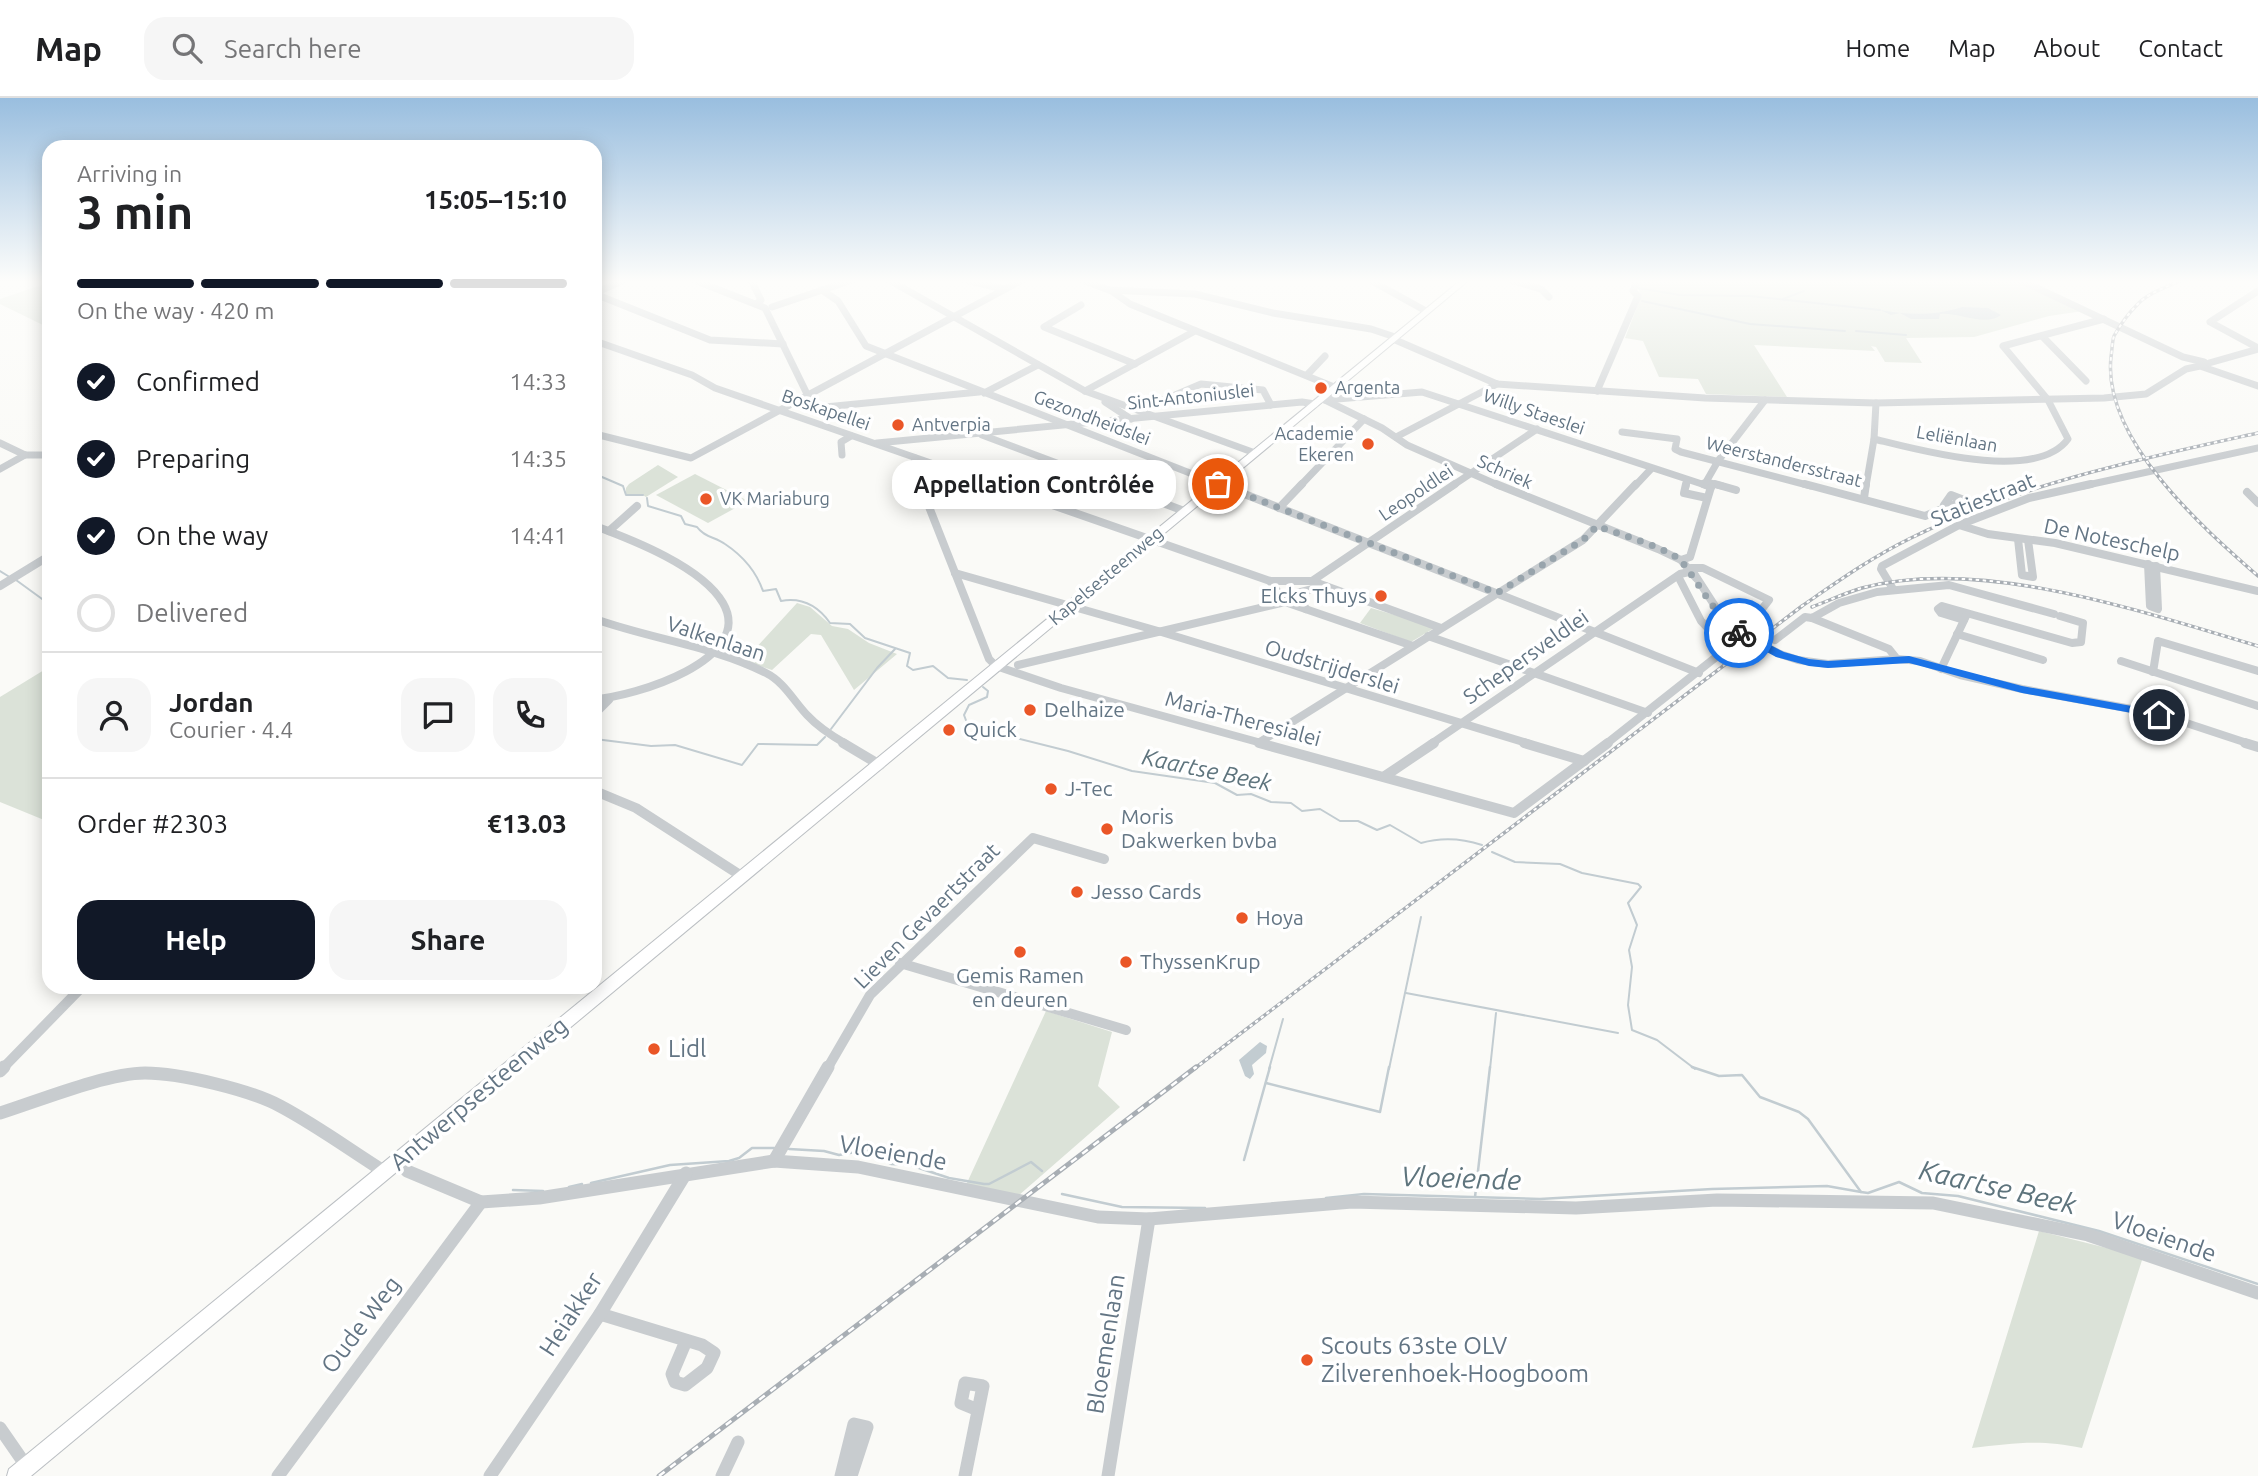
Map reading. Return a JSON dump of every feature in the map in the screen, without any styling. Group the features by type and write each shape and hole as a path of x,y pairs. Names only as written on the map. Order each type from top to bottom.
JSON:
{"main road":[{"name":"Kapelsesteenweg","path":"973,684 1386,344"},
{"name":"Antwerpsesteenweg","path":"602,993 880,765 973,684"},
{"name":"Antwerpsesteenweg","path":"21,1472 601,994"}],"street":[{"name":"Boskapellei","path":"604,344 692,375 715,388 1270,581 1312,581"},
{"path":"783,344 808,396"},
{"name":"Gezondheidslei","path":"866,344 1699,673"},
{"path":"602,436 688,457 702,453 903,344"},
{"path":"1000,344 1094,395 1255,453"},
{"path":"1087,344 1135,364"},
{"path":"1085,391 1171,344"},
{"path":"1229,344 1334,387"},
{"path":"1408,344 1497,384 1765,400 2048,400 2146,394 2198,364"},
{"path":"1597,391 1617,344"},
{"path":"2010,344 2003,346 2048,400"},
{"path":"2050,344 2086,381"},
{"path":"2157,344 2198,364 2258,380"},
{"path":"2211,366 2258,348"},
{"path":"1307,375 1325,356"},
{"path":"815,408 982,392 1038,366"},
{"path":"2211,366 2258,386"},
{"path":"1140,410 1193,386 1208,383 1263,390 1271,405"},
{"path":"1396,438 1497,384"},
{"name":"Willy Staeslei","path":"1320,401 1415,391 1537,429 1687,481 1735,491"},
{"path":"1094,395 1131,419"},
{"path":"1682,561 1690,557 1707,498 1708,484 1718,461 1765,400"},
{"name":"Leliënlaan","path":"1874,439 1967,460 2020,462 2060,450 2066,445 2068,439 2048,400"},
{"name":"Sint-Antoniuslei","path":"873,444 1320,401"},
{"name":"Schriek","path":"1320,401 1364,419 1407,445 1472,474 1682,561 1722,617 1739,633 1780,654 1828,664 1897,659 1920,662 2022,689 2159,715 2258,747"},
{"path":"1864,498 1877,402"},
{"path":"1279,509 1364,419"},
{"name":"Leopoldlei","path":"1312,581 1537,429"},
{"name":"Weerstandersstraat","path":"1622,432 1676,439 1675,449 1681,452 1929,516 1946,506"},
{"path":"980,433 1184,512"},
{"path":"842,455 842,442 850,436"},
{"path":"902,441 911,457 989,659 996,666"},
{"path":"0,443 25,455 42,455"},
{"name":"Statiestraat","path":"1893,589 1881,569 1882,566 1959,525 2039,495 2258,448"},
{"path":"0,470 25,455"},
{"path":"1260,742 1583,540 1651,468"},
{"name":"Willy Staeslei","path":"1687,481 1684,493 1707,498"},
{"path":"2258,495 2247,492 2258,503"},
{"path":"609,531 637,506"},
{"name":"De Noteschelp","path":"1959,525 2055,543 2258,591"},
{"path":"602,528 630,538 672,561 705,584 724,602 730,620 725,634 711,652 686,673 653,688 602,700"},
{"path":"0,586 42,560"},
{"path":"1584,761 1699,673 1727,648 1739,645 1756,631 1754,619 1769,604 1763,596 1703,568 1692,573"},
{"name":"Oudstrijderslei","path":"955,573 1158,631 1584,761"},
{"name":"Schepersveldlei","path":"1385,776 1593,631 1678,576 1692,573"},
{"path":"1678,576 1701,621 1727,648"},
{"path":"1270,581 1284,601"},
{"path":"1312,581 1441,628"},
{"path":"1775,640 1805,617 1812,618 1839,603 1893,589 1949,585 2083,623 2081,642 2073,643 1965,617 1941,669"},
{"path":"1306,609 1297,593 1326,586"},
{"path":"1018,665 1284,601 1413,646"},
{"name":"Schriek","path":"1812,618 1889,649 1897,659"},
{"name":"Valkenlaan","path":"602,621 631,632 711,652 767,673 783,685 807,715 827,733 880,765"},
{"path":"1957,634 2043,660"},
{"path":"1428,636 1648,713"},
{"path":"2153,672 2158,641 2258,671"},
{"path":"2121,662 2258,706"},
{"name":"Maria-Theresialei","path":"996,666 1061,688 1514,813 1584,761"},
{"path":"602,707 608,700"},
{"path":"602,794 636,808 743,877"},
{"name":"Lieven Gevaertstraat","path":"774,1161 870,995 1033,838 1104,859"},
{"path":"901,963 1126,1030"},
{"path":"0,1071 75,994"},
{"name":"Vloeiende","path":"0,1113 113,1078 144,1073 177,1077 237,1090 279,1105 391,1167 481,1202 539,1198 774,1161 858,1167 1098,1217 1149,1219 1352,1202 1576,1208 1717,1200 1933,1203 2088,1235 2258,1293"},
{"name":"Heiakker","path":"489,1476 600,1314 685,1173"},
{"name":"Oude Weg","path":"278,1476 481,1202"},
{"name":"Bloemenlaan","path":"1108,1476 1149,1219"},
{"path":"600,1314 686,1341"},
{"path":"965,1476 978,1410"},
{"path":"0,1428 21,1472"},
{"path":"722,1476 738,1442"}],"shaded area":[{"path":"1644,344 1910,344 1922,363 1885,362 1876,347 1871,346 1875,351 1754,345 1787,397 1706,394 1698,379 1659,377"},
{"path":"658,465 678,477 646,497 641,494 626,495 629,484"},
{"path":"695,474 748,501 708,523 656,495"},
{"path":"797,603 810,607 832,626 848,629 869,643 897,654 854,690 821,635 811,634 772,670 744,661"},
{"path":"1371,608 1436,627 1411,642 1360,623"},
{"path":"42,671 42,819 0,802 0,697"},
{"path":"1046,1011 1112,1032 1098,1086 1120,1107 1018,1196 966,1185"},
{"path":"1260,1042 1267,1046 1266,1053 1252,1065 1254,1074 1250,1079 1245,1076 1239,1060"},
{"path":"2039,1231 2143,1257 2082,1448 2014,1443 1972,1448"}],"waterway":[{"name":"Kaartse Beek","path":"602,477 623,486 626,495 643,495"},
{"name":"Kaartse Beek","path":"647,498 648,506 681,516 685,524 697,527 732,549 753,571 763,591 776,589 781,601 796,600 809,604 830,623 850,624 865,638 910,653 907,666 913,670 933,666 948,678 967,680"},
{"path":"0,571 8,576"},
{"path":"16,580 42,599"},
{"path":"831,729 877,668 895,649"},
{"name":"Kaartse Beek","path":"983,687 988,691 987,697 969,705 964,715 967,723 976,728 1068,751 1132,771 1215,783 1237,795 1251,794 1271,802 1291,803 1302,811 1320,809 1340,821 1358,821 1377,830 1390,825 1421,843 1452,839 1482,845"},
{"path":"602,740 651,746 675,745 742,765 758,744 817,745 825,737"},
{"name":"Kaartse Beek","path":"1492,852 1515,862 1560,864 1582,873 1638,884 1641,887 1628,903 1637,925 1629,950 1632,967 1628,1005 1632,1030 1657,1040 1693,1067"},
{"path":"1389,1069 1421,917"},
{"path":"1406,993 1618,1033"},
{"path":"1490,1069 1496,1013"},
{"path":"1269,1069 1283,1019"},
{"path":"1244,1160 1270,1067"},
{"path":"1266,1083 1380,1112 1389,1067"},
{"path":"1475,1197 1490,1067"},
{"name":"Kaartse Beek","path":"1693,1067 1719,1076 1742,1075 1760,1097 1799,1112 1808,1119 1861,1192"},
{"name":"Vloeiende","path":"591,1183 670,1165 729,1161 739,1158 752,1148 774,1148"},
{"name":"Vloeiende","path":"789,1149 824,1151 839,1155 866,1150 891,1164 910,1165 949,1178 984,1184 989,1184 1031,1162 1042,1171"},
{"name":"Kaartse Beek","path":"1861,1192 1868,1193 1899,1182 1922,1193 1958,1196 2099,1231 2258,1284"},
{"name":"Vloeiende","path":"569,1187 582,1184"},
{"name":"Vloeiende","path":"1326,1198 1364,1194 1540,1199 1712,1189 1827,1186 1861,1192"},
{"name":"Vloeiende","path":"513,1190 543,1191"},
{"name":"Vloeiende","path":"1062,1194 1122,1207 1205,1208"}],"railway":[{"path":"2112,344 2112,388 2122,419 2146,458"},
{"path":"2146,458 2258,433"},
{"path":"1194,1069 1802,606 1855,570 1911,538 1995,502 2146,458"},
{"path":"2146,458 2185,507 2258,576"},
{"path":"1812,607 1862,588 1909,580 1958,579 2009,583 2113,604 2258,646"},
{"path":"659,1476 1196,1067"}],"way so far":[{"path":"1218,484 1497,593 1583,540 1597,526 1658,549 1681,561 1722,617 1739,633"}],"place":[{"name":"Argenta","path":"1321,388"},
{"name":"Antverpia","path":"898,425"},
{"name":"Academie Ekeren","path":"1368,444"},
{"name":"Appellation Contrôlée","path":"1218,484"},
{"name":"VK Mariaburg","path":"706,499"},
{"name":"Elcks Thuys","path":"1381,596"},
{"name":"Delhaize","path":"1030,710"},
{"name":"Quick","path":"949,730"},
{"name":"J-Tec","path":"1051,789"},
{"name":"Moris Dakwerken bvba","path":"1107,829"},
{"name":"Jesso Cards","path":"1077,892"},
{"name":"Hoya","path":"1242,918"},
{"name":"Gemis Ramen en deuren","path":"1020,952"},
{"name":"ThyssenKrup","path":"1126,962"},
{"name":"Lidl","path":"654,1049"},
{"name":"Scouts 63ste OLV Zilverenhoek-Hoogboom","path":"1307,1360"}],"route":[{"path":"1739,633 1798,660 1828,664 1909,659 1959,675 2159,715"}]}
